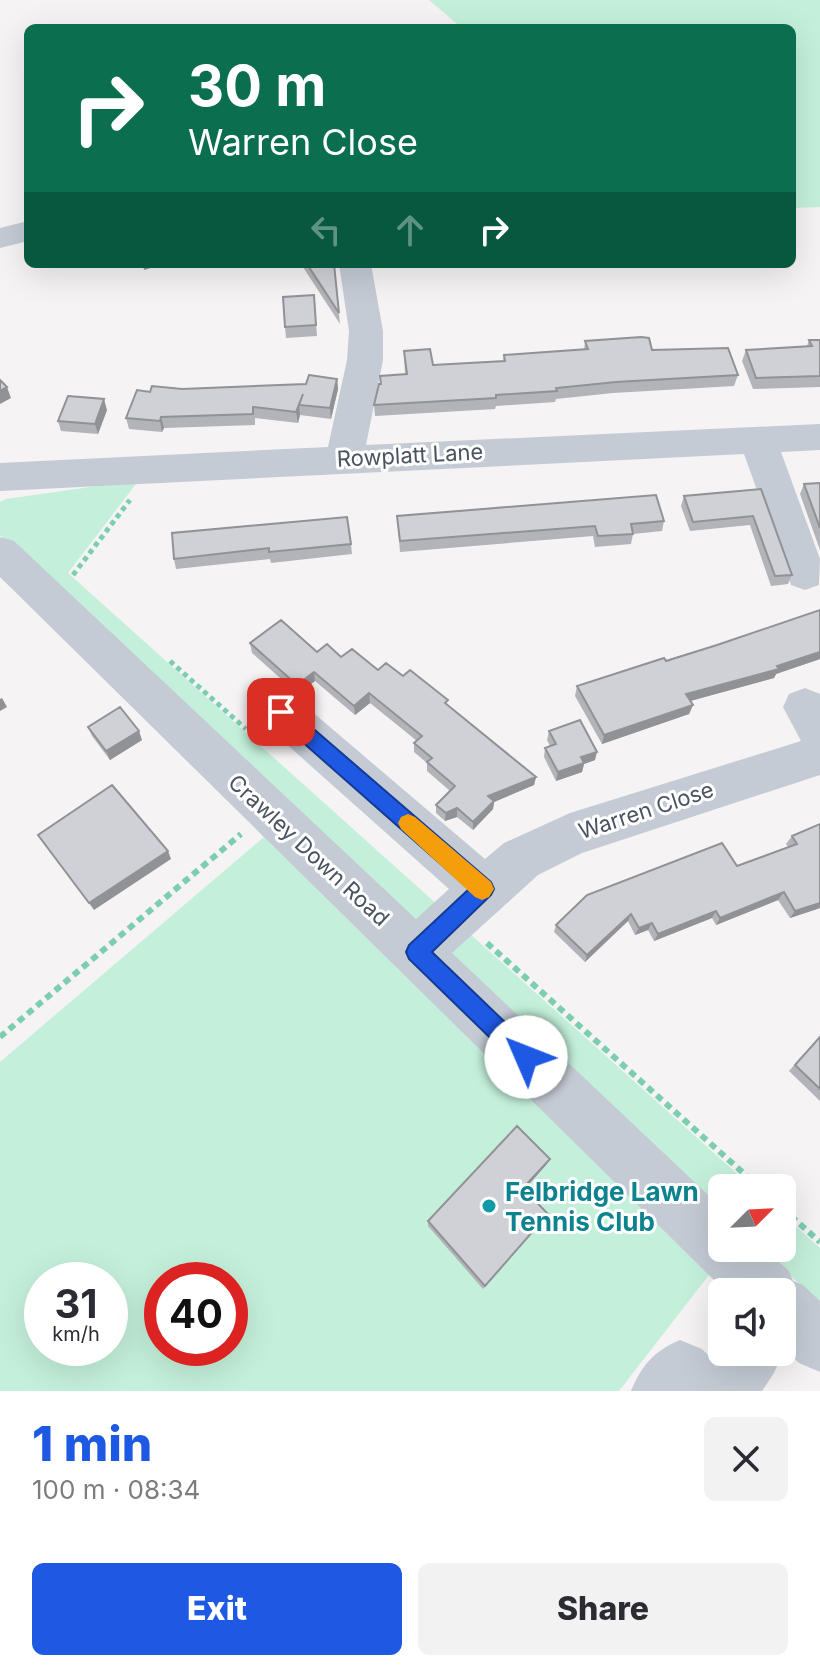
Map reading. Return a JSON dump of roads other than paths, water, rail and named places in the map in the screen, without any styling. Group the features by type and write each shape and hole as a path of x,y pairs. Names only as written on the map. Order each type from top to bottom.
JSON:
{"street":[{"path":"0,238 24,232"},
{"path":"345,458 365,360 366,331 356,268"},
{"name":"Rowplatt Lane","path":"0,477 820,437"},
{"path":"758,440 805,574"},
{"name":"Crawley Down Road","path":"0,552 708,1234"},
{"path":"281,712 484,889"},
{"name":"Warren Close","path":"417,952 521,859 570,835 820,755"},
{"name":"Crawley Down Road","path":"734,1262 747,1278"},
{"path":"725,1391 745,1366"},
{"path":"662,1391 680,1371 700,1391"}],"place":[{"name":"Felbridge Lawn Tennis Club","path":"489,1206"}]}
